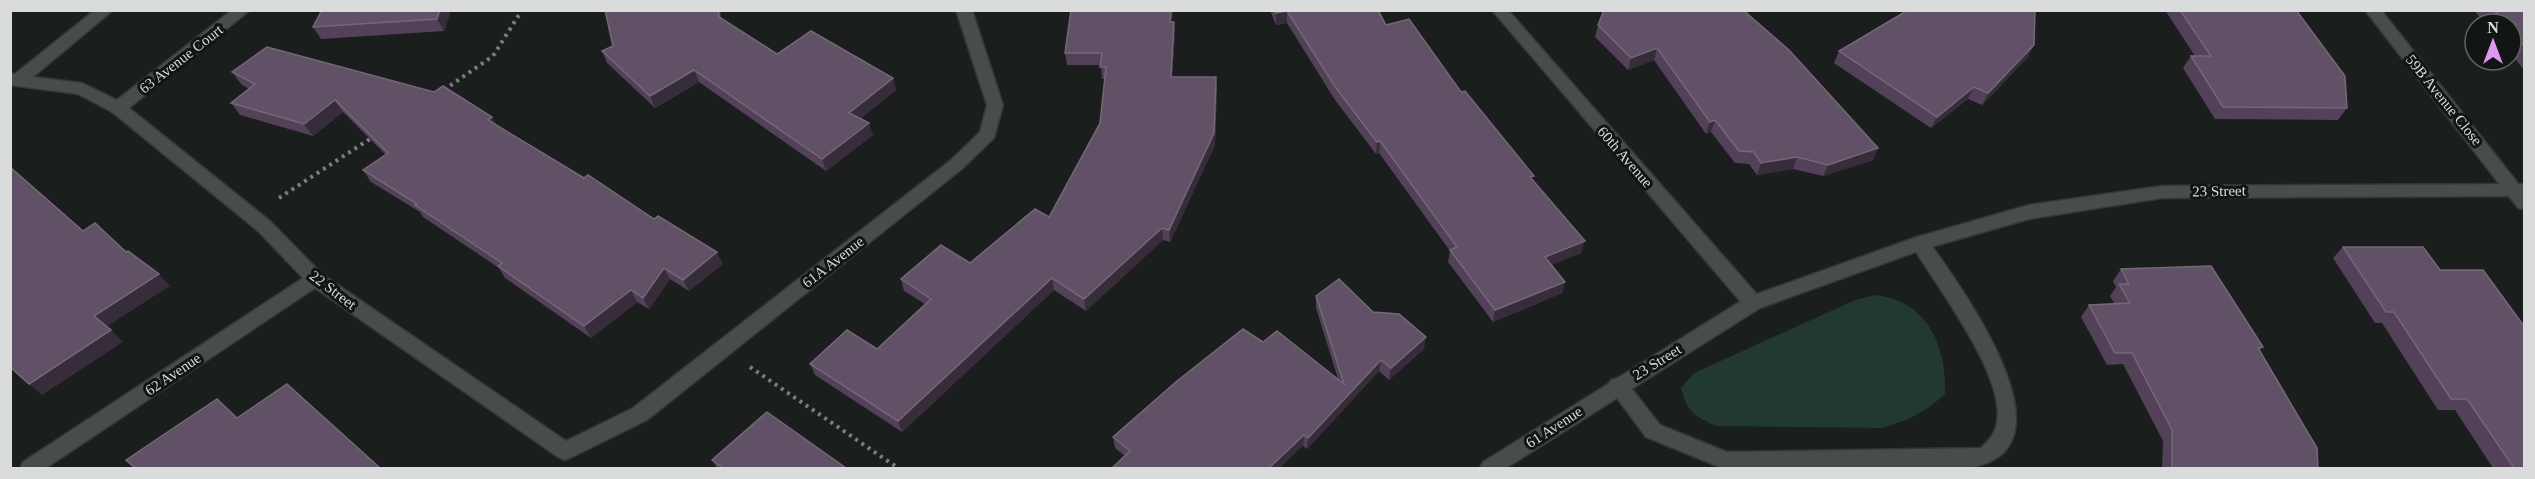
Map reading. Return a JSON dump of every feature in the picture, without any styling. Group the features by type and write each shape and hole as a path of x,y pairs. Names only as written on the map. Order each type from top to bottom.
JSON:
{"street":[{"path":"15,79 106,10"},
{"name":"63 Avenue Court","path":"118,108 243,10"},
{"name":"61A Avenue","path":"565,451 640,414 957,164 988,134 994,105 964,10"},
{"name":"60th Avenue","path":"1499,10 1753,303"},
{"name":"59B Avenue Close","path":"2372,10 2521,194"},
{"name":"22 Street","path":"15,79 82,89 118,108 264,226 315,279 565,451"},
{"name":"23 Street","path":"1920,243 1970,313 2008,403 2006,435 1989,454 1967,459 1726,461 1653,431 1618,386 1753,303 1920,243 2029,212 2162,192 2521,194"},
{"name":"62 Avenue","path":"30,468 315,279"},
{"name":"61 Avenue","path":"1490,468 1618,386"}],"path":[{"path":"438,94 493,56 522,10"},
{"path":"297,187 381,131"},
{"path":"754,369 898,468"}],"green space":[{"path":"1876,295 1894,299 1909,307 1931,329 1938,343 1945,394 1923,411 1882,428 1716,426 1697,416 1686,403 1681,388 1694,373 1855,300"}],"building":[{"path":"322,10 440,10 437,19 313,27"},
{"path":"605,10 718,10 719,17 777,54 811,31 893,78 849,113 869,123 822,159 694,70 650,96 602,51 613,46"},
{"path":"1071,10 1171,10 1170,22 1174,22 1171,77 1216,77 1214,133 1169,230 1162,228 1084,299 1052,278 898,421 810,364 847,330 877,349 931,299 901,279 941,245 970,263 1035,209 1049,217 1100,123 1106,67 1100,67 1102,53 1065,53"},
{"path":"1274,10 1378,10 1386,25 1409,19 1461,92 1465,91 1534,176 1530,177 1585,241 1545,257 1565,282 1495,310 1450,250 1457,247 1380,141 1377,142 1336,88 1287,11 1276,13"},
{"path":"1604,10 1743,10 1789,50 1878,148 1828,165 1797,157 1761,163 1754,152 1739,151 1715,120 1710,122 1657,48 1631,58 1598,25"},
{"path":"1908,10 2035,10 2034,45 1988,93 1974,87 1937,117 1839,51"},
{"path":"2180,10 2296,10 2345,76 2347,108 2223,107 2191,56 2211,56"},
{"path":"2494,10 2524,10 2524,46 2523,12 2496,12"},
{"path":"267,47 434,92 443,86 492,117 488,120 584,178 588,175 654,219 658,216 717,252 683,280 664,268 643,298 631,290 584,326 498,266 502,263 363,170 388,153 335,100 304,124 231,103 255,84 232,72"},
{"path":"10,167 83,231 95,223 126,252 128,251 159,274 94,316 111,330 29,384 10,367"},
{"path":"2343,247 2423,247 2440,270 2483,270 2524,326 2524,468 2514,468 2467,399 2451,399 2394,312 2386,312"},
{"path":"2211,266 2263,347 2258,348 2317,448 2318,468 2172,468 2172,430 2132,353 2115,353 2089,305 2130,303 2119,284 2129,284 2121,269"},
{"path":"1339,279 1373,312 1399,314 1426,337 1391,368 1381,360 1308,438 1304,435 1269,468 1112,468 1130,451 1113,437 1177,381 1243,329 1263,342 1277,331 1344,384 1316,296"},
{"path":"287,384 380,468 135,468 126,460 217,399 237,418"},
{"path":"767,412 846,468 723,468 712,460"}]}
